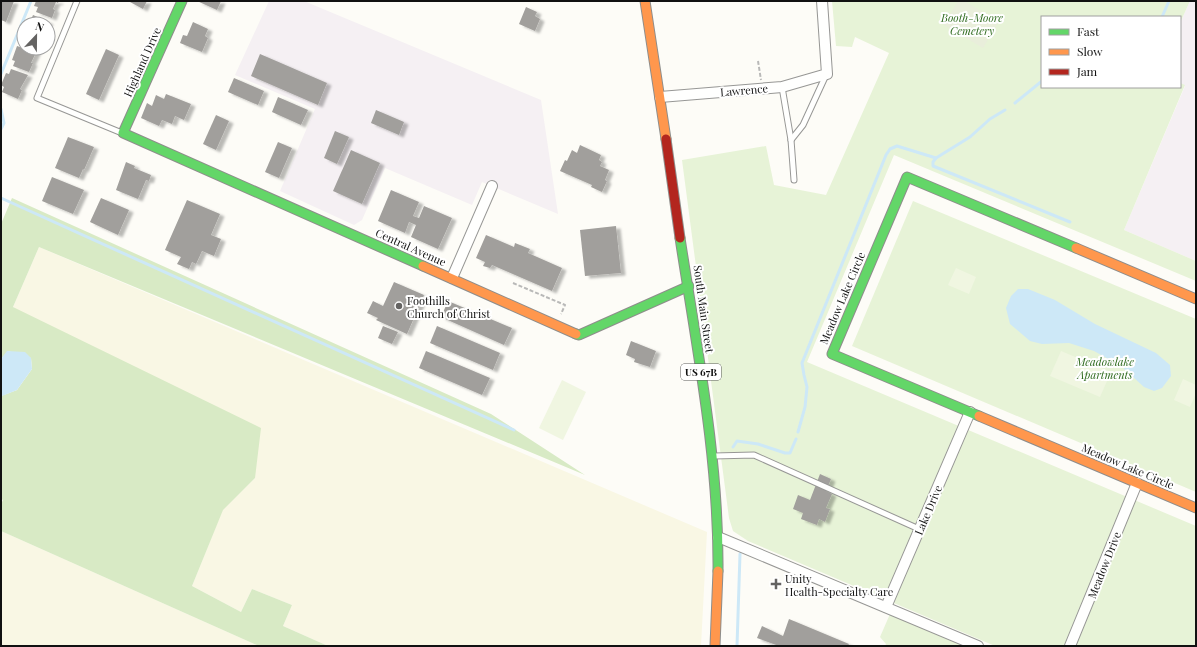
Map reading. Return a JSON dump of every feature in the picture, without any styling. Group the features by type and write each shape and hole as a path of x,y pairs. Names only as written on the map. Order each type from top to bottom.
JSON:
{"street":[{"name":"Highland Drive","path":"123,133 182,1"},
{"name":"South Main Street","path":"645,1 714,456 718,537 718,604 715,646"},
{"path":"822,1 827,74"},
{"name":"Lawrence","path":"660,96 782,87 827,74"},
{"name":"Central Avenue","path":"123,133 579,335 689,286"},
{"name":"Meadow Lake Circle","path":"1196,299 907,176 832,354 1196,508"},
{"path":"452,278 492,186"},
{"name":"Lake Drive","path":"886,607 970,412"},
{"name":"Meadow Drive","path":"1070,646 1137,483"},
{"path":"718,537 978,646"}],"lane":[{"path":"77,1 37,98 123,133"},
{"path":"791,140 803,124 827,74"},
{"path":"782,87 791,140 794,180"},
{"path":"714,456 754,455 919,529"}],"path":[{"path":"758,61 761,80"},
{"path":"513,283 565,305 561,314"}],"shaded area":[{"path":"269,1 304,1 541,100 558,214 482,182 472,205 385,168 362,220 354,225 280,191 315,109 235,75"},
{"path":"1190,1 1196,1 1196,261 1124,230 1185,86 1181,84 1181,21"},
{"path":"39,247 707,532 701,646 328,646 283,626 292,605 252,589 241,612 192,586 223,509 255,478 13,307"},
{"path":"1,531 259,646 1,646"}],"green space":[{"path":"832,1 1190,1 1181,21 1181,16 1041,16 1041,88 1181,88 1181,83 1185,85 1124,230 1196,261 1196,281 894,155 807,362 1196,526 1196,646 995,646 748,541 733,531 729,518 682,160 766,146 774,185 826,195 889,53 855,37 852,47 836,46"},
{"name":"Booth-Moore Cemetery","path":"958,1 964,1 999,21 983,48 944,25"},
{"path":"12,198 491,414 585,475 39,247 13,307 261,428 255,478 223,510 192,586 241,612 252,589 292,605 283,626 328,646 259,646 1,531 1,504 3,500 1,499 1,396 17,390 32,369 31,358 8,351 1,359 1,224"},
{"name":"Meadowlake Apartments","path":"913,201 1196,319 1196,492 852,346"},
{"path":"956,268 976,277 969,294 948,285"},
{"path":"1061,351 1111,372 1100,397 1050,376"},
{"path":"1183,379 1196,385 1196,393 1190,407 1174,400"},
{"path":"562,380 586,392 563,440 539,428"},
{"path":"890,614 966,646 885,646 886,644 880,637"}],"water":[{"path":"1018,289 1028,289 1055,300 1095,324 1156,353 1170,365 1171,376 1162,388 1154,391 1144,387 1121,366 1094,351 1069,343 1042,344 1030,341 1010,324 1006,308 1011,296"},
{"path":"7,351 25,352 31,358 32,369 17,390 2,396 1,359"}],"building":[{"path":"1,1 14,1 6,22 1,20"},
{"path":"36,1 59,1 58,3 56,2 53,9 55,10 53,16 47,16 36,12 38,7 34,6"},
{"path":"130,1 147,1 143,9"},
{"path":"197,1 221,1 217,10"},
{"path":"526,7 537,12 535,16 540,19 535,31 519,24"},
{"path":"193,22 208,29 205,36 208,38 202,52 180,43 183,35 187,36"},
{"path":"16,49 16,56 34,56 29,72 13,66 15,61 12,60"},
{"path":"106,49 119,55 99,100 86,94"},
{"path":"260,54 327,83 318,105 251,76"},
{"path":"11,69 28,75 20,89 22,90 18,99 2,92 4,87 1,85 6,73 9,74"},
{"path":"234,78 264,91 258,105 228,92"},
{"path":"166,94 191,104 184,120 175,116 172,124 162,120 159,126 141,118 147,103 152,106 156,95 164,99"},
{"path":"278,97 308,110 301,125 272,112"},
{"path":"376,110 404,122 399,135 371,123"},
{"path":"216,115 229,121 216,150 203,144"},
{"path":"335,131 349,137 337,164 324,158"},
{"path":"68,137 94,147 79,178 55,168"},
{"path":"278,142 292,148 279,178 265,172"},
{"path":"580,145 601,155 599,160 602,162 600,166 609,170 605,180 607,181 602,192 591,187 592,185 560,171 572,150 577,153"},
{"path":"351,150 380,163 362,204 333,191"},
{"path":"126,162 135,166 134,168 151,175 149,181 146,180 138,199 116,190"},
{"path":"52,177 84,190 73,214 42,201"},
{"path":"391,190 419,202 413,216 419,218 424,206 452,218 438,249 411,237 416,225 409,222 405,233 378,221"},
{"path":"101,198 129,210 118,235 90,222"},
{"path":"187,200 220,214 211,235 221,239 214,256 202,251 196,264 192,262 189,269 177,264 181,257 165,250"},
{"path":"616,226 621,273 585,276 580,230"},
{"path":"486,235 514,247 515,243 530,249 528,253 562,268 552,291 492,265 490,268 483,266 485,262 476,258"},
{"path":"394,282 424,295 407,334 376,320 378,318 367,313 373,301 383,306"},
{"path":"448,301 512,328 504,345 441,317"},
{"path":"383,326 398,332 392,344 378,338"},
{"path":"437,326 500,353 493,370 430,343"},
{"path":"631,341 656,351 650,367 634,362 635,359 626,355"},
{"path":"426,351 490,378 482,395 419,368"},
{"path":"820,474 831,479 826,491 832,494 826,508 830,509 825,522 819,519 817,525 801,519 803,513 793,509 798,495 810,500"},
{"path":"789,619 849,644 848,646 779,646 757,638 762,626 783,636"}],"waterway":[{"path":"1,74 31,1"},
{"path":"1162,16 1169,1"},
{"path":"1015,103 1041,82"},
{"path":"1,109 4,123 1,129"},
{"path":"1005,110 990,119 970,137 936,158 933,162 933,166 1070,222"},
{"path":"798,432 805,407 807,387 802,363 886,155 890,149 897,146 936,158"},
{"path":"1,198 514,430"},
{"path":"733,447 737,441 758,444 785,453 790,453 796,439"},
{"path":"737,646 740,554"}],"traffic: fast":[{"path":"182,1 123,133 423,266"},
{"path":"979,416 832,354 907,177 1076,248"},
{"path":"680,238 700,363 711,446 715,487 718,571"},
{"path":"576,334 579,335 689,286"}],"traffic: slow":[{"path":"645,1 666,139"},
{"path":"1076,248 1196,299"},
{"path":"423,266 576,334"},
{"path":"979,416 1196,508"},
{"path":"715,646 718,571"}],"traffic: jam":[{"path":"666,139 680,238"}],"place":[{"name":"Foothills Church of Christ","path":"399,306"},
{"name":"Unity Health-Specialty Care","path":"776,584"}]}
